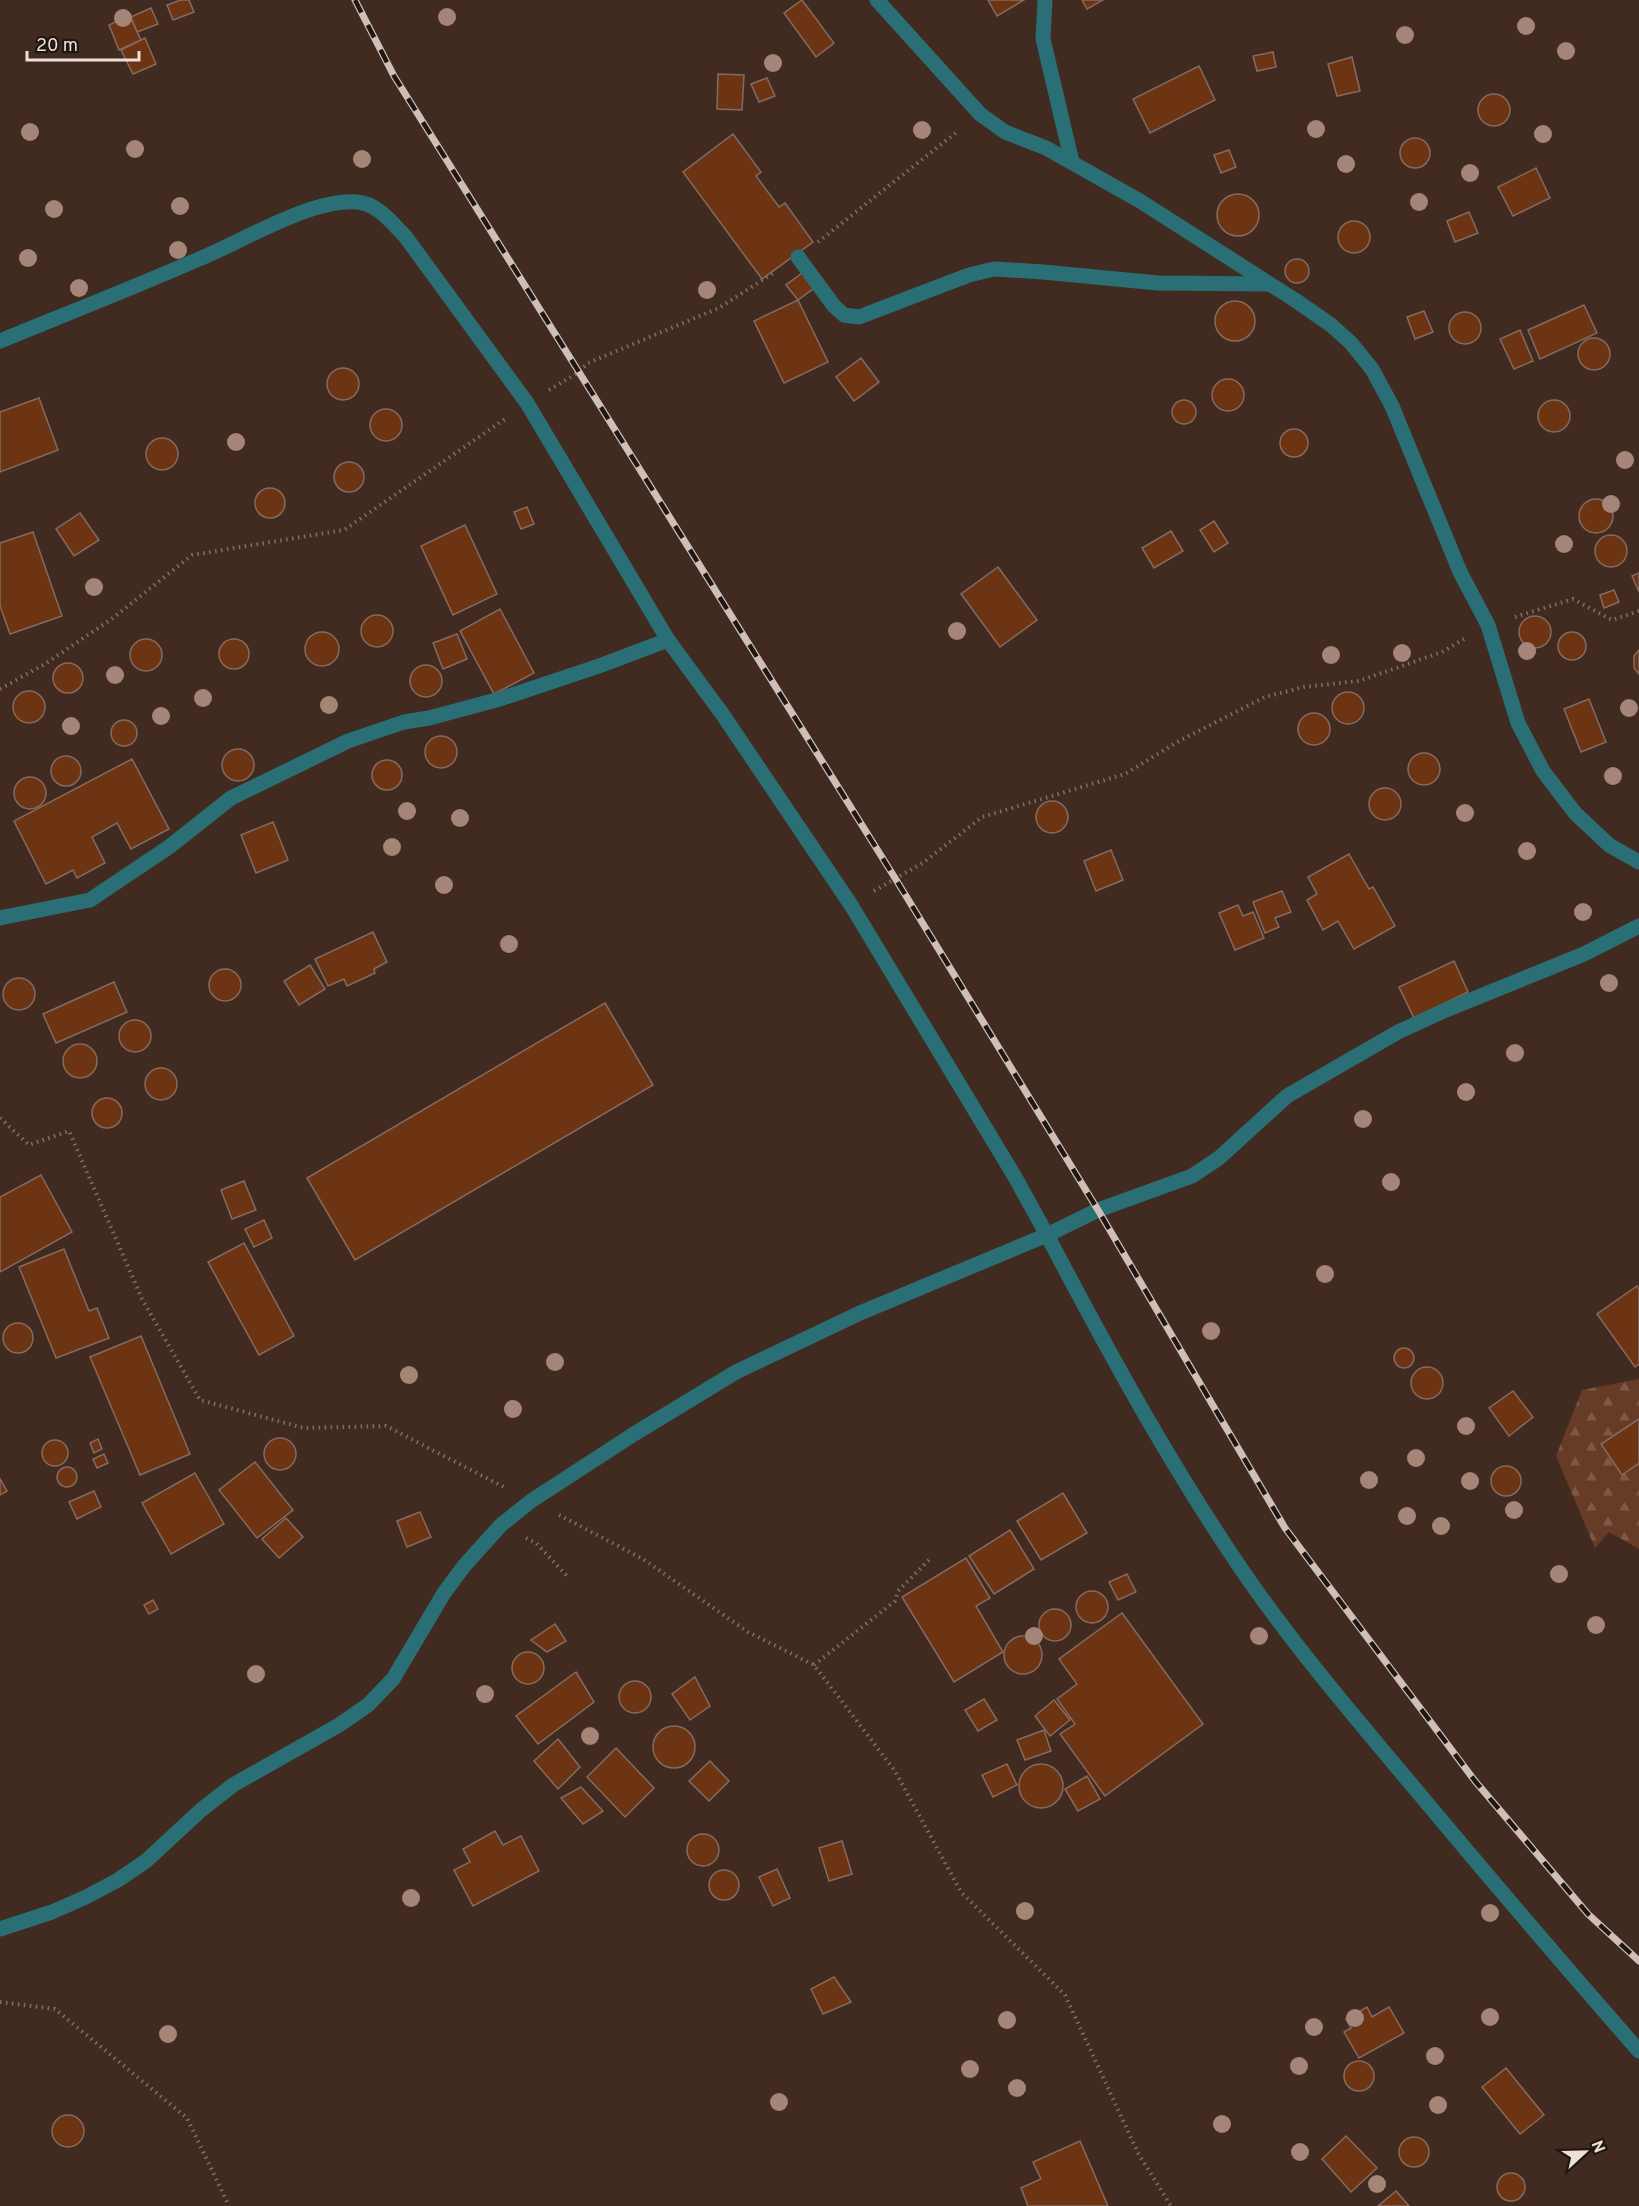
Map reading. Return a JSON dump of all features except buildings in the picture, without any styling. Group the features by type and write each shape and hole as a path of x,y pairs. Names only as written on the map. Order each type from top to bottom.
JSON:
{"street":[{"path":"877,0 980,114 1005,132 1046,148 1140,201 1331,325 1352,343 1372,369 1392,406 1460,572 1488,625 1518,723 1543,771 1575,813 1609,845 1639,862"},
{"path":"1045,0 1043,39 1072,162"},
{"path":"0,341 201,259 316,206 343,201 361,202 381,212 405,236 528,403 668,640 723,715 851,905 1016,1177 1112,1357 1189,1490 1246,1575 1333,1691 1524,1919 1639,2051"},
{"path":"798,257 834,306 844,315 859,317 969,274 994,269 1158,283 1268,284"},
{"path":"0,918 90,900 169,847 231,798 348,741 404,722 429,718 500,699 668,640"},
{"path":"0,1929 52,1912 118,1880 146,1861 201,1810 233,1785 339,1725 368,1705 393,1679 444,1593 464,1566 501,1525 531,1501 634,1434 736,1372 860,1314 1047,1235 1098,1210 1192,1176 1219,1158 1287,1096 1398,1032 1584,954 1639,926"}],"path":[{"path":"0,688 45,663 113,618 192,555 344,530 528,403 579,372 588,363 719,308 798,257 854,216 980,114"},
{"path":"851,905 924,862 982,817 1125,774 1179,741 1265,697 1304,687 1359,681 1442,652 1488,625 1573,599 1612,620 1639,611"},
{"path":"0,1118 29,1145 69,1131 142,1299 200,1401 304,1428 386,1426 643,1559 748,1632 814,1665 895,1772 961,1892 1065,1995 1138,2153 1171,2206"},
{"path":"501,1525 536,1544 567,1576"},
{"path":"814,1665 895,1601 898,1591 931,1558"},
{"path":"0,2002 55,2009 187,2118 229,2206"}],"green space":[{"path":"1639,1379 1639,1549 1609,1532 1595,1548 1556,1456 1582,1390"}],"railway":[{"path":"355,0 394,76 895,878 1098,1210 1285,1528 1475,1781 1588,1914 1639,1961"}]}
